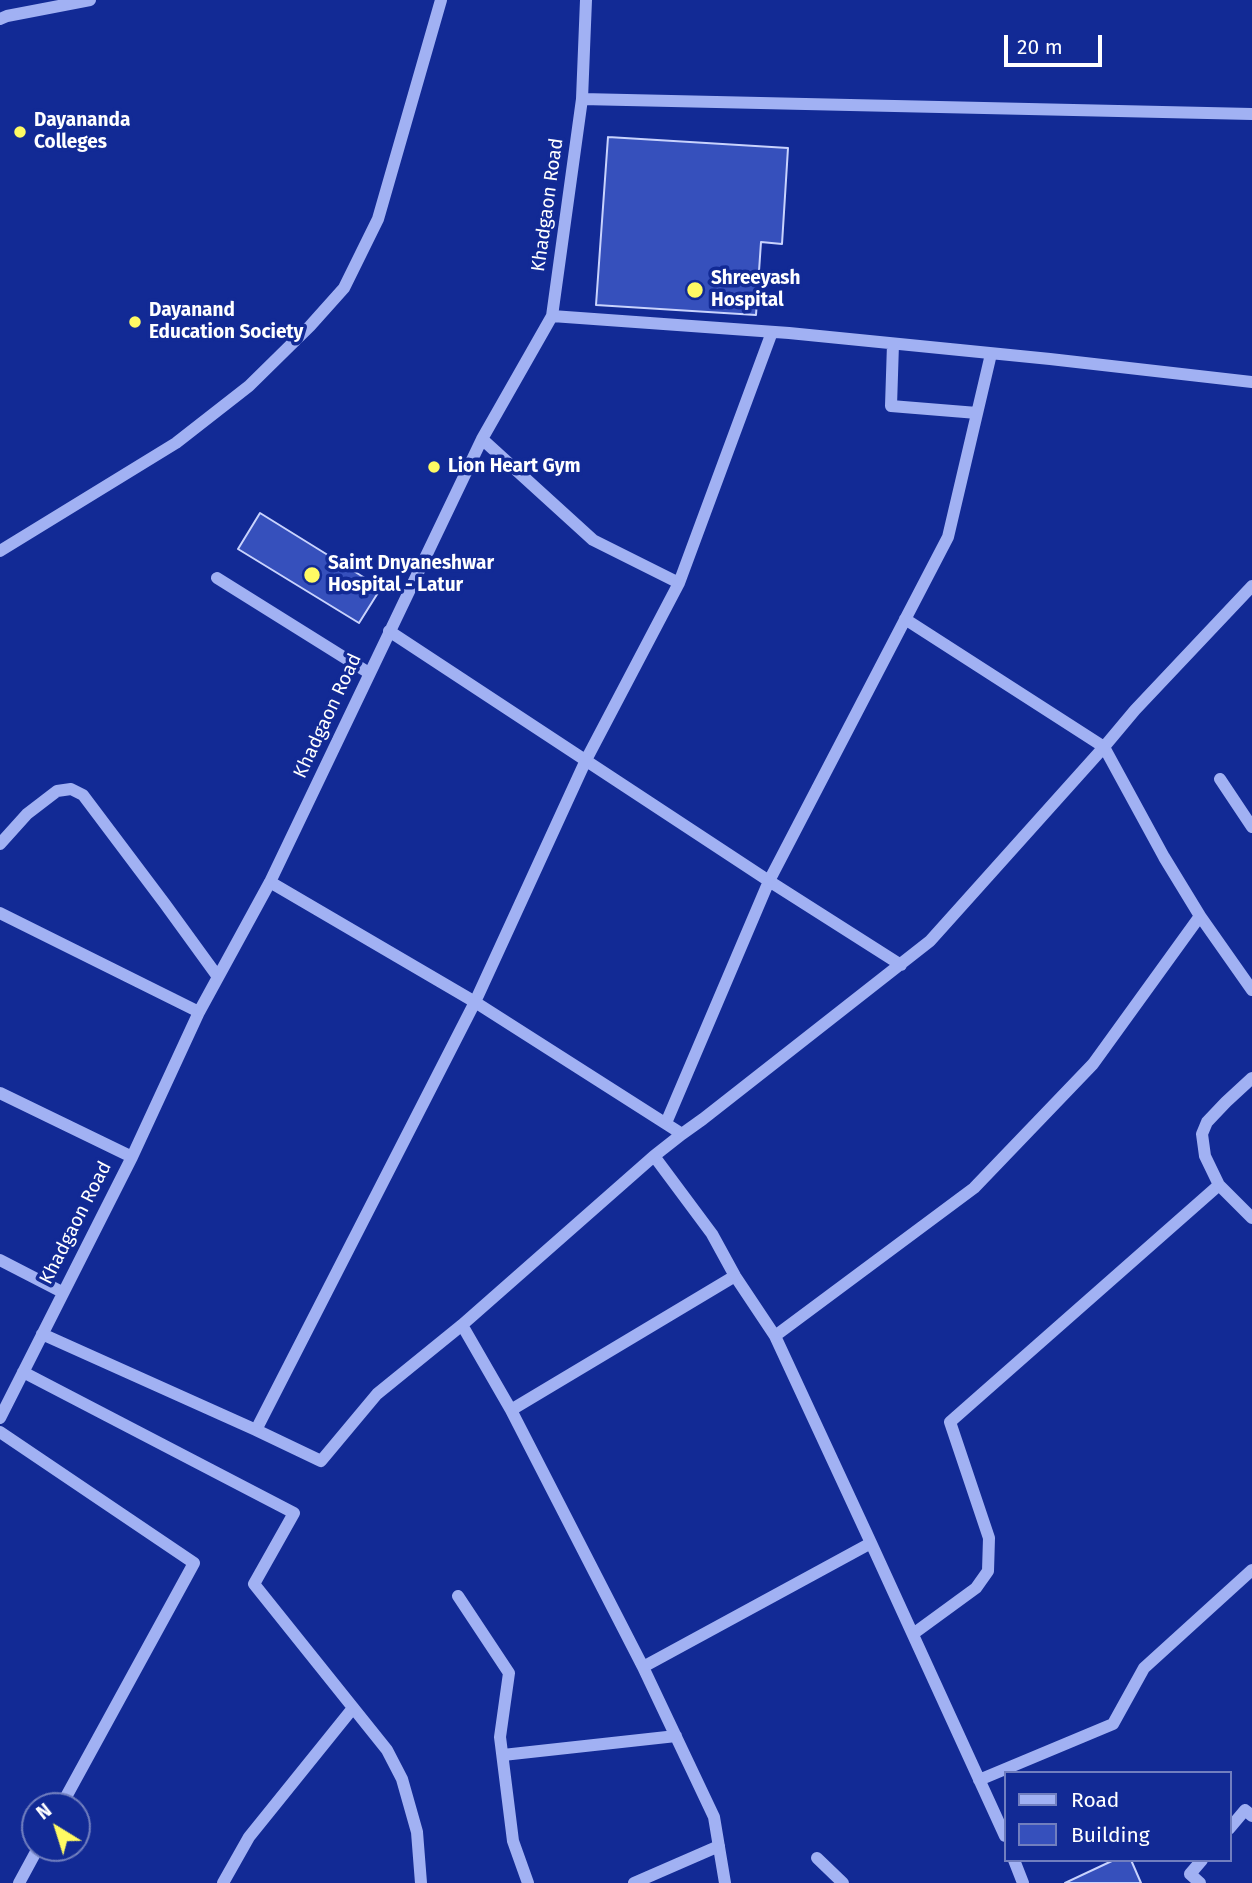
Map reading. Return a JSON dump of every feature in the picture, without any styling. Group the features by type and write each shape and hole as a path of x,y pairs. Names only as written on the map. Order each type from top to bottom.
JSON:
{"street":[{"path":"0,19 90,0"},
{"path":"0,551 176,443 249,386 344,288 378,219 441,0"},
{"name":"Khadgaon Road","path":"0,1419 132,1157 198,1012 270,882 482,439 552,316 582,99 586,0"},
{"path":"582,99 1252,114"},
{"path":"552,316 772,332 1252,382"},
{"path":"256,1430 475,1002 586,760 679,583 772,332"},
{"path":"893,344 891,406 977,413"},
{"path":"666,1123 769,881 948,537 991,354"},
{"path":"482,439 593,540 679,583"},
{"path":"217,578 369,673"},
{"path":"42,1334 321,1461 377,1394 462,1325 654,1156 930,941 1135,710 1252,586"},
{"path":"905,619 1104,747 1164,857 1200,916 1252,990"},
{"path":"389,631 901,965"},
{"path":"1220,779 1252,827"},
{"path":"0,844 27,814 57,791 71,789 83,795 218,977"},
{"path":"270,882 475,1002 682,1134"},
{"path":"0,913 198,1012"},
{"path":"775,1336 974,1188 1093,1064 1200,916"},
{"path":"1252,1078 1207,1122 1202,1135 1205,1156 1219,1185 1252,1218"},
{"path":"0,1093 132,1157"},
{"path":"654,1156 712,1234 735,1276 775,1336 1004,1834"},
{"path":"913,1634 976,1588 988,1572 989,1538 950,1422 1219,1185"},
{"path":"0,1260 62,1292"},
{"path":"511,1410 735,1276"},
{"path":"462,1325 511,1410 676,1736 714,1817 725,1883"},
{"path":"23,1373 294,1513 254,1584 387,1750 402,1779 417,1832 421,1883"},
{"path":"0,1432 194,1563 69,1792"},
{"path":"643,1667 872,1543"},
{"path":"979,1780 1113,1724 1144,1668 1252,1570"},
{"path":"458,1596 509,1673 500,1737 513,1841 528,1883"},
{"path":"223,1883 249,1837 353,1708"},
{"path":"503,1755 676,1736"},
{"path":"1231,1827 1250,1810"},
{"path":"634,1883 719,1846"},
{"path":"817,1858 843,1883"},
{"path":"19,1883 30,1862"},
{"path":"1015,1862 1023,1883"},
{"path":"1200,1862 1191,1874 1200,1883"}],"building":[{"path":"608,137 788,148 782,244 761,242 756,315 596,305"},
{"path":"260,513 381,588 359,623 238,549"},
{"path":"1110,1862 1132,1862 1141,1883 1065,1883"}],"place":[{"name":"Dayananda Colleges","path":"20,132"},
{"name":"Shreeyash Hospital","path":"695,290"},
{"name":"Dayanand Education Society","path":"135,322"},
{"name":"Lion Heart Gym","path":"434,467"},
{"name":"Saint Dnyaneshwar Hospital - Latur","path":"312,575"}]}
